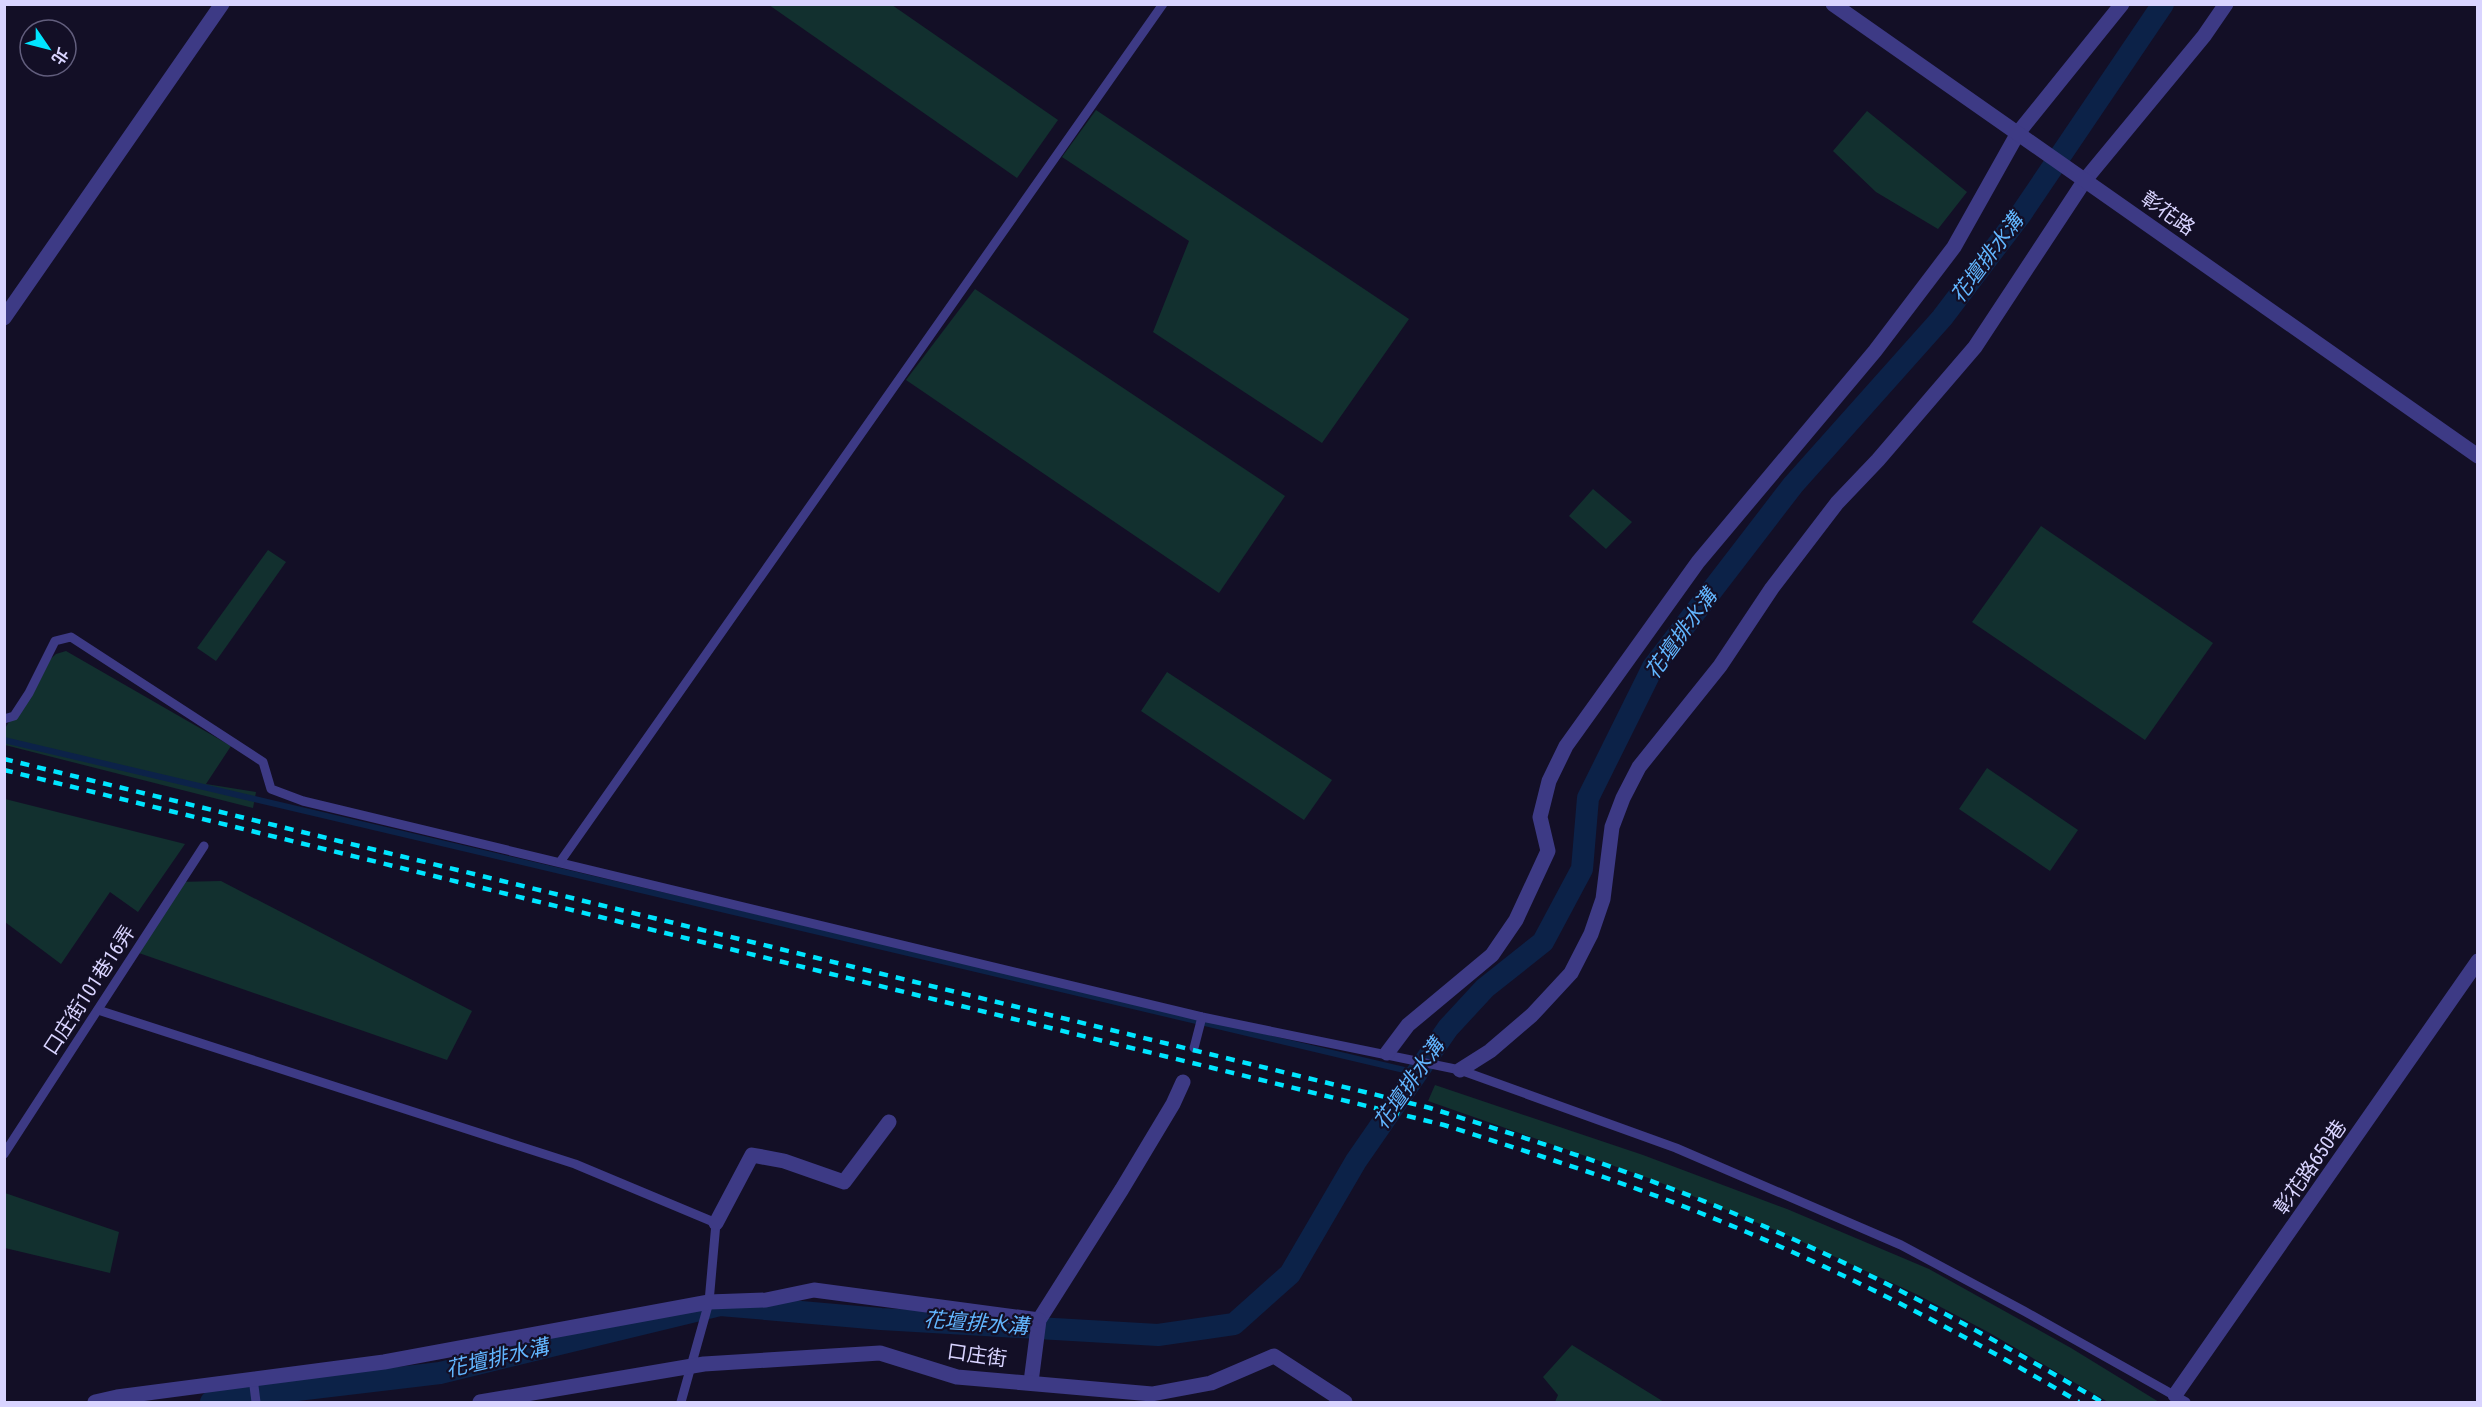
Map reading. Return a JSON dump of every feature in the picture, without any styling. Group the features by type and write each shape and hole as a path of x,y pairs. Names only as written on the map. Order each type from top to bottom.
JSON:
{"street":[{"path":"4,318 222,4"},
{"name":"彰花路","path":"1833,4 2478,456"},
{"path":"1387,1053 1408,1025 1492,955 1516,920 1548,851 1540,818 1549,781 1566,746 1698,562 1875,351 1954,247 2018,134 2122,4"},
{"path":"1456,1069 1490,1051 1532,1015 1570,973 1591,934 1603,899 1612,826 1639,767 1720,666 1772,588 1837,503 1878,460 1975,347 2079,176 2204,36 2226,4"},
{"name":"彰花路650巷","path":"2180,1399 2478,961"},
{"path":"1031,1376 1039,1324 1173,1104 1183,1082"},
{"path":"716,1223 752,1155 784,1161 844,1182 889,1122"},
{"path":"95,1402 117,1396 254,1382 384,1362 709,1302 765,1300 814,1290 1039,1324"},
{"name":"口庄街","path":"480,1402 690,1366 880,1353 957,1377 1031,1376 1152,1394 1211,1383 1274,1356 1345,1402"}],"lane":[{"path":"560,862 1163,4"},
{"path":"4,719 14,716 29,693 55,641 71,637 263,762 271,789 303,801 1202,1017 1387,1053 1456,1069 1676,1148 1901,1245 2180,1399"},
{"name":"口庄街101巷16弄","path":"4,1154 204,846"},
{"path":"99,1010 575,1164 716,1223 709,1302 681,1402"},
{"path":"1194,1048 1202,1017"},
{"path":"254,1382 256,1402"}],"green space":[{"path":"769,5 892,5 1058,120 1017,178"},
{"path":"1096,110 1409,319 1322,443 1153,332 1189,241 1062,157"},
{"path":"1867,111 1967,192 1938,229 1876,192 1833,151"},
{"path":"975,289 1285,496 1219,593 906,380"},
{"path":"1593,489 1632,522 1606,549 1569,516"},
{"path":"2041,526 2213,643 2145,740 1972,622"},
{"path":"268,550 286,562 216,661 197,648"},
{"path":"66,651 231,746 206,784 256,792 253,808 5,745 4,730 44,665 56,654"},
{"path":"1167,672 1332,780 1304,820 1141,711"},
{"path":"1987,768 2078,830 2050,871 1959,809"},
{"path":"5,799 185,844 138,912 110,892 61,964 5,922"},
{"path":"221,881 472,1011 447,1060 136,952 176,882"},
{"path":"1435,1085 1643,1155 1787,1209 1929,1269 2071,1348 2159,1402 2108,1402 1988,1332 1916,1294 1796,1239 1654,1180 1428,1101"},
{"path":"5,1193 119,1232 110,1273 5,1248"},
{"path":"1572,1345 1664,1402 1555,1402 1558,1395 1543,1377"}],"waterway":[{"name":"花壇排水溝","path":"211,1402 440,1373 720,1305 881,1319 1158,1335 1234,1324 1290,1274 1356,1161 1448,1028 1485,988 1543,942 1582,869 1588,798 1653,667 1793,485 1942,318 2021,214 2163,4"},
{"path":"4,740 1417,1073"}],"railway":[{"path":"4,759 1430,1108 1630,1174 1749,1220 1903,1292 2102,1402"},
{"path":"4,770 1444,1125 1632,1187 1743,1230 1890,1298 2079,1402"}]}
